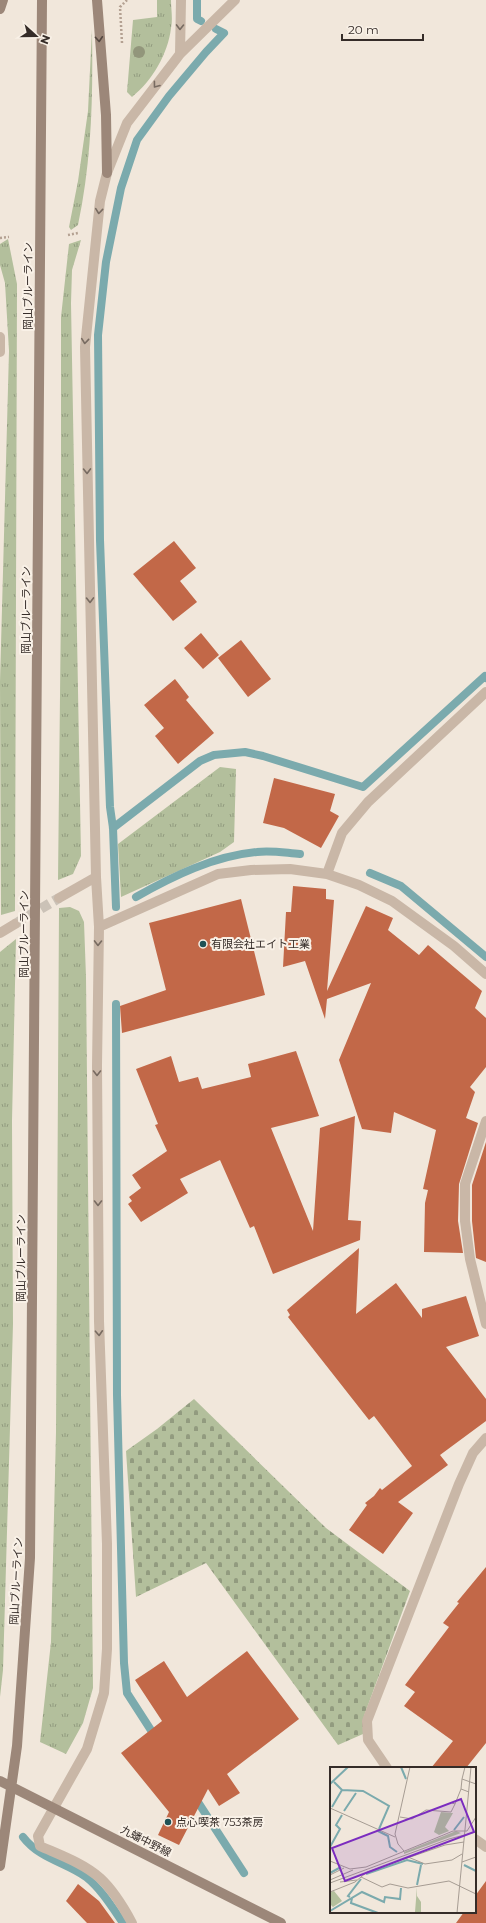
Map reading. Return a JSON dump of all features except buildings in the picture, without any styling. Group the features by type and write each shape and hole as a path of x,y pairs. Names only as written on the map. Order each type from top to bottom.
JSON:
{"main road":[{"path":"0,10 3,0"},
{"name":"岡山ブルーライン","path":"0,1866 17,1746 30,1558 32,1483 42,0"},
{"path":"97,0 106,115 107,173"},
{"name":"九蟠中野線","path":"0,1781 281,1923"}],"street":[{"path":"180,54 181,0"},
{"path":"132,1923 124,1909 100,1878 78,1864 40,1846 38,1836 87,1749 95,1727 104,1693 106,1649 107,1544 99,1313 97,1066 98,927 85,347 100,201 107,173 127,123 180,54 235,0"},
{"path":"0,336 0,352"},
{"path":"327,874 342,833 368,802 486,692"},
{"path":"98,927 218,874 251,870 290,869 327,874 359,885 392,901 454,946 486,974"},
{"path":"59,898 96,876"},
{"path":"0,933 15,924"},
{"path":"486,1121 465,1184 465,1221 470,1259 486,1324"},
{"path":"386,1767 368,1740 367,1721 459,1484 473,1453 486,1438"},
{"path":"476,1840 486,1847"}],"path":[{"path":"0,238 9,237"}],"green space":[{"path":"157,0 171,0 172,21 169,38 163,57 158,66 146,83 132,97 127,92 133,20 157,17"},
{"path":"92,29 92,103 89,151 83,200 78,225 71,230 69,227 78,181 88,111"},
{"path":"8,239 17,284 15,911 1,915 0,682 9,351 5,283 0,265 0,244"},
{"path":"81,240 72,270 71,303 81,856 73,874 58,880 61,604 61,317 69,244"},
{"path":"220,767 236,769 234,842 220,852 121,897 118,844"},
{"path":"70,907 79,911 84,922 86,977 93,1688 83,1723 66,1754 40,1742 51,1642 56,1432 59,908"},
{"path":"16,939 12,1121 13,1324 3,1670 0,1697 0,952"},
{"path":"194,1399 326,1528 410,1591 364,1716 363,1734 338,1745 206,1563 136,1597 126,1451 157,1429"}],"waterway":[{"path":"197,0 197,19 201,21"},
{"path":"116,907 113,828 110,807 100,540 98,335 106,262 121,188 137,140 169,96 224,33 216,29"},
{"path":"113,828 200,761 214,755 245,752 263,756 363,787 485,676 486,678"},
{"path":"136,897 194,868 225,858 262,851 300,854"},
{"path":"370,873 401,886 486,957"},
{"path":"116,1004 117,1395 124,1663 127,1693 156,1738"},
{"path":"194,1796 244,1873"},
{"path":"23,1837 37,1850 86,1877 101,1893 123,1923"}],"tunnel":[{"path":"15,924 59,898"}],"place":[{"name":"有限会社エイト工業","path":"203,944"},
{"name":"点心喫茶 753茶房","path":"168,1822"}]}
